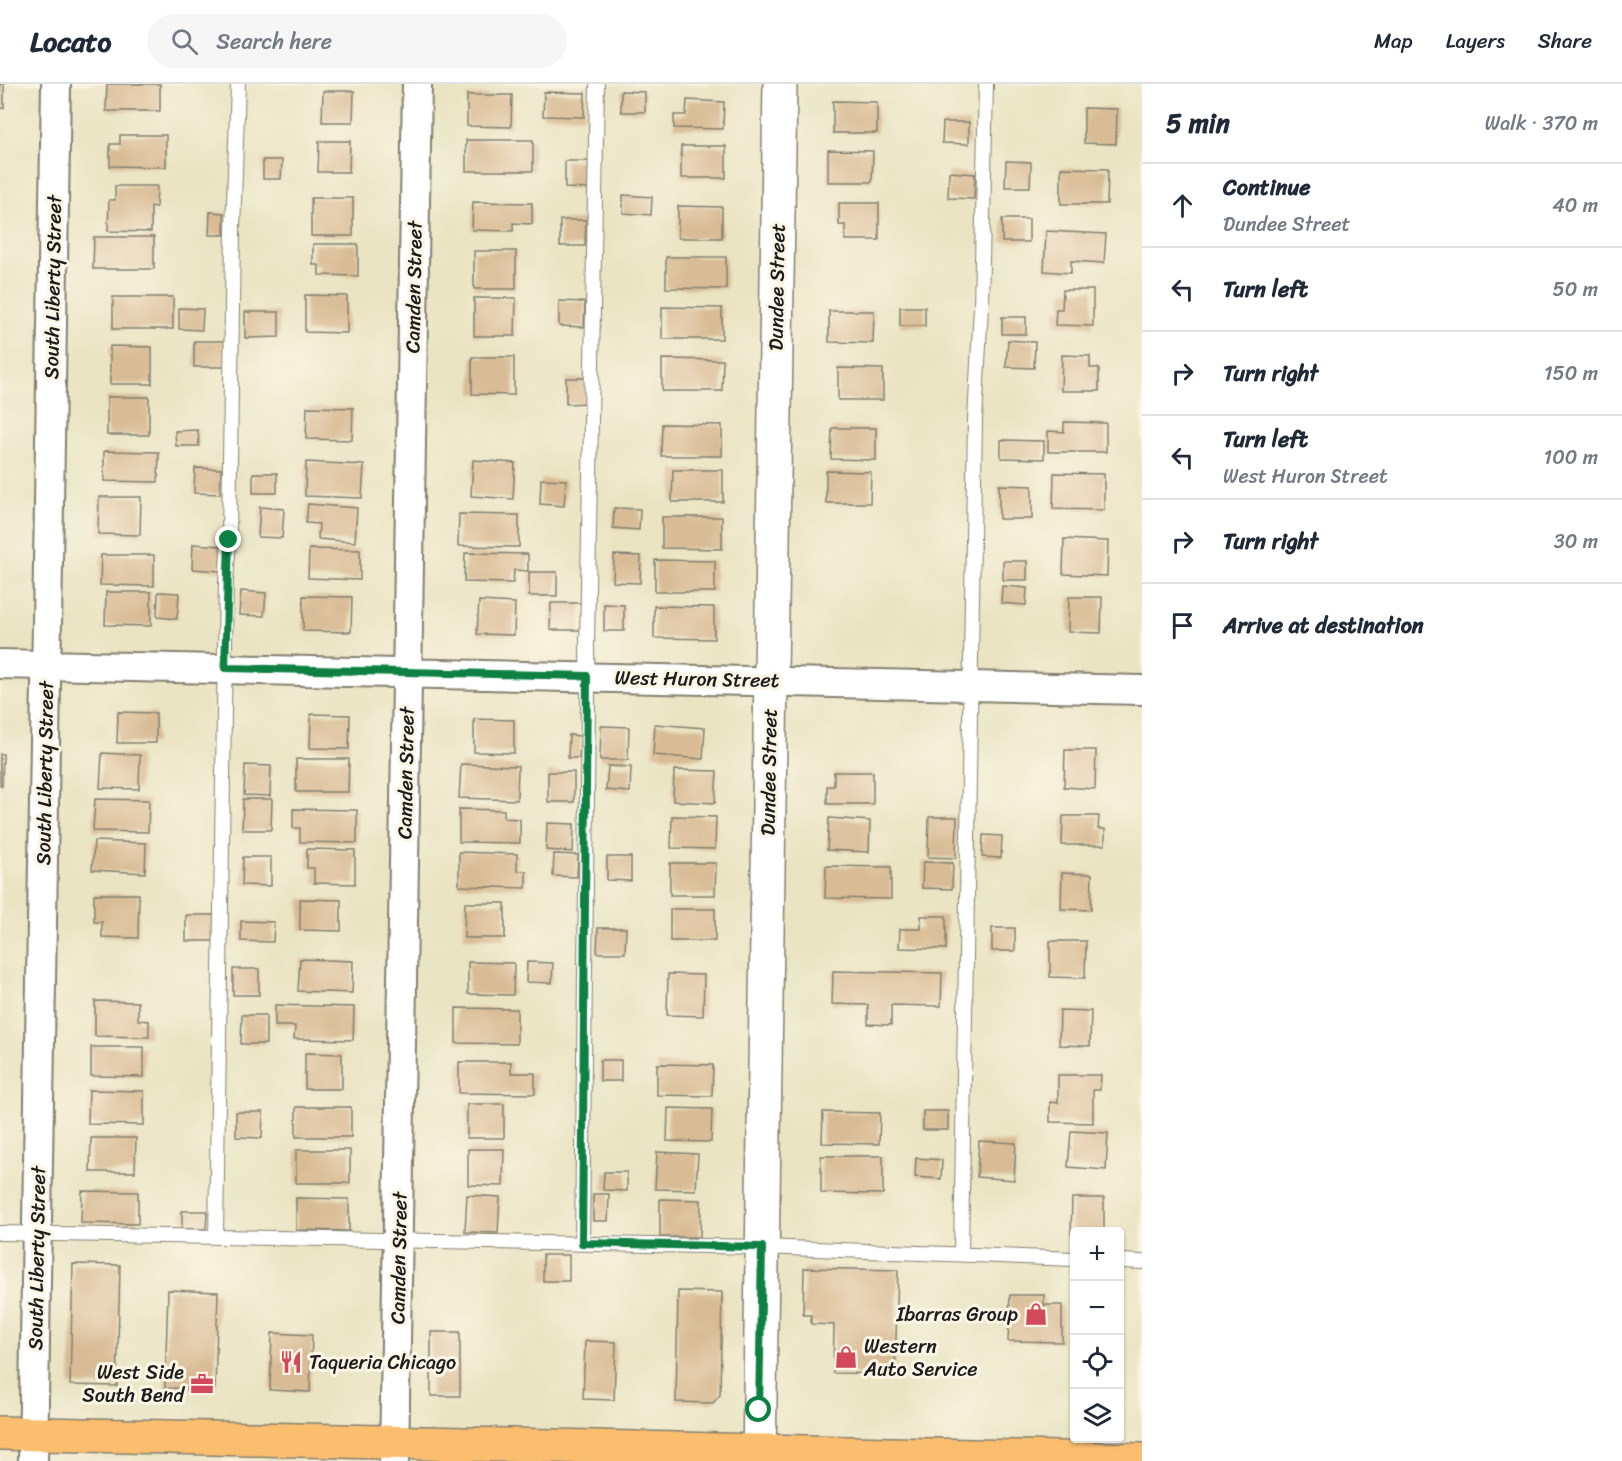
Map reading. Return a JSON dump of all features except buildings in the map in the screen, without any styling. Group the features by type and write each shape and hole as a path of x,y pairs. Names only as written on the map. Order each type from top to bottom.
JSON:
{"main road":[{"path":"0,1433 34,1447 1142,1460"}],"street":[{"name":"South Liberty Street","path":"34,1447 56,84"},
{"name":"Camden Street","path":"394,1452 417,84"},
{"name":"Dundee Street","path":"759,1456 780,84"},
{"name":"West Huron Street","path":"0,664 1142,690"}],"lane":[{"path":"216,1236 233,230 238,84"},
{"path":"582,1243 587,676 597,84"},
{"path":"961,1254 975,420 981,306 986,84"},
{"path":"0,1233 762,1247 1070,1259"},
{"path":"1124,1261 1142,1262"}],"place":[{"name":"Ibarras Group","path":"1036,1314"},
{"name":"Western Auto Service","path":"846,1357"},
{"name":"Taqueria Chicago","path":"291,1362"},
{"name":"West Side South Bend","path":"202,1384"}],"route":[{"path":"229,540 225,668 587,676 582,1243 762,1247 759,1410"}]}
